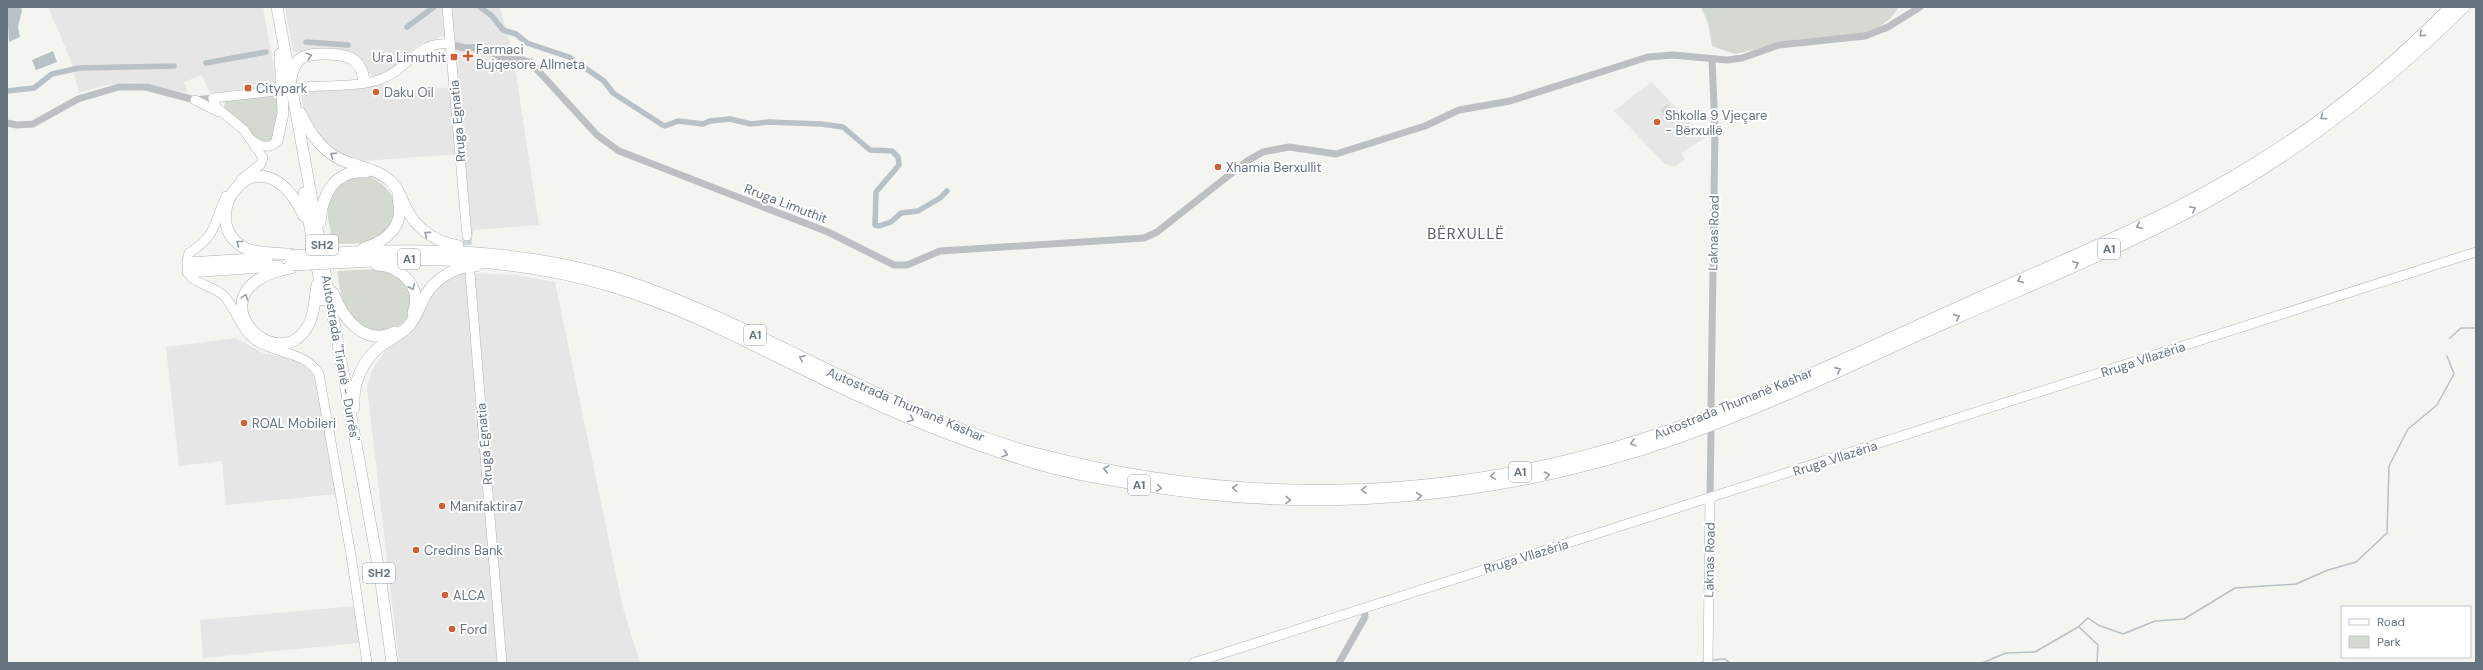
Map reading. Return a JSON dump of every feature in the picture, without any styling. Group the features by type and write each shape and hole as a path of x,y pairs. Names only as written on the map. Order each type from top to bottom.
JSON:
{"highway":[{"name":"Autostrada \"Tiranë - Durrës\"","path":"271,7 309,226 323,264 381,582 392,663"},
{"name":"Autostrada \"Tiranë - Durrës\"","path":"277,7 295,90 320,239 375,584 386,663"},
{"name":"Autostrada Thumanë Kashar","path":"323,264 354,257 475,261 563,269 660,293 716,317 873,393 933,418 995,441 1079,463 1188,483 1267,490 1324,492 1391,489 1493,477 1584,457 1646,438 1713,414 2000,288 2171,210 2256,163 2320,119 2373,79 2450,7"},
{"name":"Autostrada Thumanë Kashar","path":"579,273 679,310 817,376 916,421 1027,461 1072,474 1159,488 1266,500 1352,500 1451,492 1543,476 1607,460 1713,424 2039,281 2192,210 2273,163 2380,86 2464,7"},
{"path":"277,141 283,113 280,54"},
{"path":"364,82 361,66 353,58 344,54 316,54 305,57 297,63 295,90 306,124 320,144 339,159 374,171 389,180 413,221 429,236 457,246 512,252 563,269"},
{"path":"320,239 321,210 330,186 339,177 351,172 372,173 384,179 394,190 399,204 399,218 395,228 386,239 354,257"},
{"path":"290,261 253,251 234,239 226,216 231,195 239,185 251,178 273,179 284,185 294,196 309,226"},
{"path":"323,264 343,313 356,329 366,334 379,336 400,330 409,321 415,304 414,289 400,272 389,267 354,257"},
{"path":"290,261 260,277 245,294 242,309 245,321 252,332 262,340 275,343 288,342 304,331 313,313 323,264"},
{"path":"188,267 290,261 323,264"},
{"path":"363,484 354,405 358,380 364,365 372,354 411,323 432,286 450,272 471,266 563,269"}],"main road":[{"name":"Rruga Egnatia","path":"447,7 467,236"},
{"path":"295,90 364,82 386,77 423,48 441,43 450,44"},
{"path":"221,113 213,98 227,95 276,90"},
{"path":"227,95 222,100 221,106 231,119 248,136 266,147 274,145 277,141"},
{"path":"195,100 231,119"},
{"path":"248,136 263,158 260,165"},
{"path":"277,141 270,155 230,189 223,202 214,230 204,242 189,254 188,267 195,280 212,287 224,297 246,331 256,340 300,356 319,374 352,562 366,663"},
{"name":"Rruga Vllazëria","path":"1193,663 2476,252"},
{"name":"Rruga Egnatia","path":"470,274 502,663"},
{"name":"Laknas Road","path":"1708,663 1710,498"}],"street":[{"path":"1712,60 1742,58 1785,44 1865,36 1888,27 1920,7"},
{"name":"Rruga Limuthit","path":"450,44 465,48 480,46 499,57 531,63 597,135 619,151 828,232 894,265 907,264 940,251 1135,240 1152,235 1242,164 1262,152 1297,147 1336,154 1424,126 1459,110 1510,101 1641,58 1666,55 1712,60"},
{"name":"Laknas Road","path":"1711,407 1715,129 1712,60"},
{"path":"7,123 21,126 33,124 78,99 119,87 146,87 195,100 213,98"},
{"name":"Laknas Road","path":"1710,498 1711,433"},
{"path":"1339,663 1365,617 1364,608"}],"shaded area":[{"path":"7,7 21,7 22,10 18,27 20,37 9,42"},
{"name":"Citypark","path":"48,7 263,7 277,86 212,93 209,91 202,75 184,82 188,93 132,82 100,86 79,93 70,58"},
{"path":"285,7 500,7 513,54 539,225 473,230 473,237 467,236 460,154 362,161 344,156 328,146 310,125 308,113 304,111 300,92 384,83 385,93 453,87 450,44 443,36 417,46 393,69 383,76 374,77 369,74 361,62 320,52 293,52"},
{"path":"53,51 57,62 36,70 32,60"},
{"name":"Shkolla 9 Vjeçare - Bërxullë","path":"1651,82 1705,138 1681,153 1685,160 1674,167 1664,163 1614,111"},
{"path":"466,273 516,275 555,282 623,608 640,663 399,663 367,387 372,371 389,345 437,288 456,275"},
{"path":"236,338 263,353 298,360 311,370 315,377 336,494 226,505 222,461 179,466 166,347"},
{"path":"355,606 359,643 203,658 200,620"}],"green space":[{"path":"1701,7 1899,7 1890,19 1867,35 1799,39 1735,54 1712,46 1708,23"},
{"path":"279,93 280,100 273,142 261,143 224,107 226,99"},
{"path":"1667,104 1679,116 1672,123 1660,111"},
{"path":"364,175 383,185 390,193 396,210 395,219 390,228 376,239 358,243 333,244 328,218 328,201 343,180"},
{"path":"380,269 398,275 409,288 411,309 406,319 401,324 387,331 379,332 364,329 352,320 342,300 337,271"}],"waterway":[{"path":"407,27 434,7"},
{"path":"480,7 492,16 503,30 516,34 527,43 569,57 604,81 613,93 665,126 678,121 703,124 710,121 730,119 751,124 768,122 821,124 843,127 870,150 892,151 898,157 899,165 876,192 875,225 879,226 891,222 901,213 918,211 940,198 947,191"},
{"path":"306,42 348,45"},
{"path":"206,63 266,52"},
{"path":"7,91 34,88 52,74 79,68 174,66"},
{"path":"2450,338 2461,328 2476,328"},
{"path":"1982,663 2006,653 2035,652 2078,627 2088,618 2098,625 2123,634 2155,621 2184,619 2235,588 2296,584 2328,570 2356,562 2387,533 2389,466 2408,429 2437,405 2454,374 2447,356"},
{"path":"2079,627 2098,645 2097,663"},
{"path":"1711,660 1725,659 1730,663"},
{"path":"1700,663 1705,661"}],"tunnel":[{"path":"467,236 468,258"}],"place":[{"name":"Farmaci Bujqesore Allmeta","path":"468,56"},
{"name":"Ura Limuthit","path":"454,57"},
{"name":"Citypark","path":"248,88"},
{"name":"Daku Oil","path":"376,92"},
{"name":"Shkolla 9 Vjeçare - Bërxullë","path":"1657,122"},
{"name":"Xhamia Berxullit","path":"1218,167"},
{"name":"ROAL Mobileri","path":"244,423"},
{"name":"Manifaktira7","path":"442,506"},
{"name":"Credins Bank","path":"416,550"},
{"name":"ALCA","path":"445,595"},
{"name":"Ford","path":"452,629"}],"district":[{"name":"BËRXULLË","path":"1466,234"}]}
